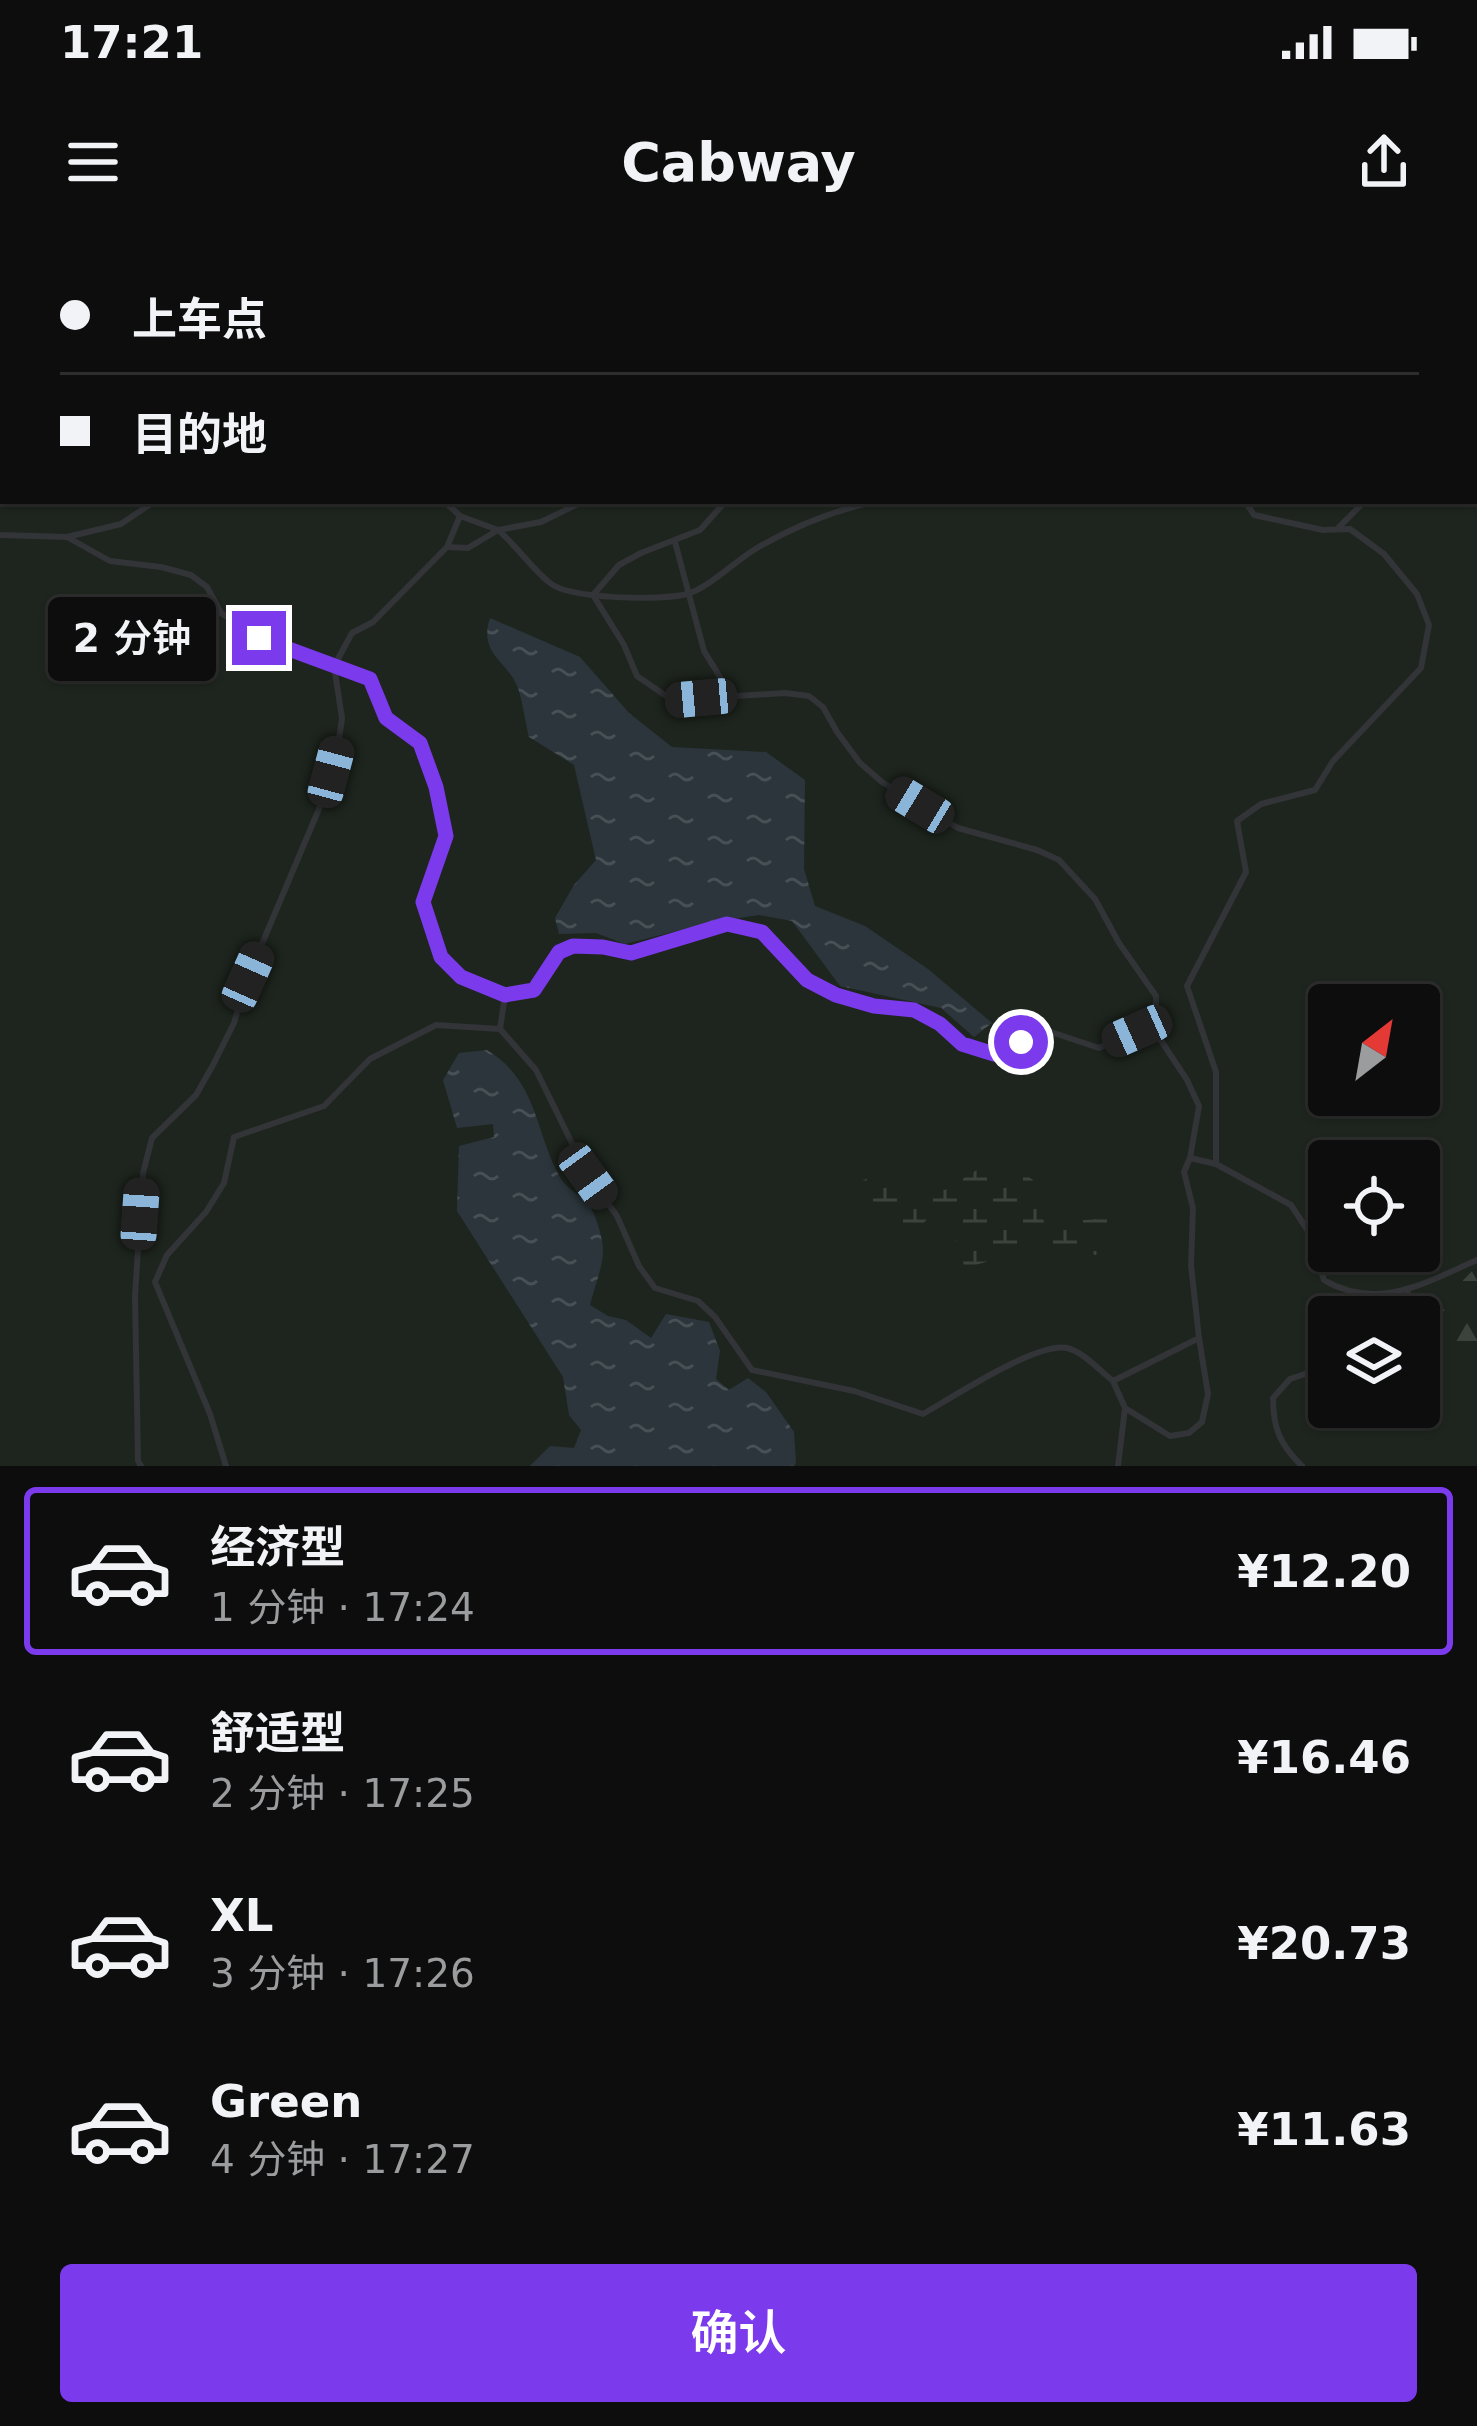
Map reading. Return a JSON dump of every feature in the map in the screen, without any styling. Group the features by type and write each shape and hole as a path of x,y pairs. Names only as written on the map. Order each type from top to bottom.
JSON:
{"lane":[{"path":"0,535 67,537 121,524 151,504"},
{"path":"447,504 460,516 498,530 553,586 593,596 659,598 690,593 758,548 838,509 862,504"},
{"path":"447,547 468,548 498,530 541,522 578,504"},
{"path":"593,596 619,565 700,530 723,504"},
{"path":"1216,1164 1216,1072 1187,986 1246,872 1237,820 1261,804 1315,790 1333,761 1420,668 1429,625 1417,594 1384,554 1350,529 1284,524 1254,515 1247,504"},
{"path":"1336,530 1362,504"},
{"path":"141,1466 134,1296 143,1173 152,1138 196,1095 234,1023 248,977 324,797 342,718 334,666 352,633 373,622 447,547 460,516"},
{"path":"67,537 110,561 191,575 207,586 221,613 259,638 370,679 386,718 420,743 436,787 446,836 423,902 441,957 461,977 505,995 534,990 559,952 573,946 631,953 727,924 762,932 807,980 836,995 874,1006 914,1010 940,1024 962,1044 994,1054 1048,1031 1099,1048 1137,1031 1156,1033"},
{"path":"675,542 704,651 730,695"},
{"path":"593,596 624,644 637,676 672,700 785,693 809,697 823,707 860,763 882,782 958,828 1059,860 1095,898 1156,996 1156,1033 1198,1106 1184,1172 1193,1208 1192,1265 1208,1394 1202,1422 1189,1433 1170,1436 1125,1408"},
{"path":"500,1029 505,995"},
{"path":"226,1466 210,1414 155,1282 166,1255 206,1212 224,1183 234,1137 324,1106 370,1060 436,1025 500,1029 536,1070 588,1176 617,1216 639,1267 655,1288 698,1301 716,1318 752,1370 854,1391 923,1414 1033,1353 1066,1348 1113,1381 1125,1408 1118,1466"},
{"path":"1190,1158 1216,1164 1291,1205 1308,1231 1324,1280 1343,1291 1408,1291 1477,1259"},
{"path":"1407,1296 1408,1291"},
{"path":"1113,1381 1199,1338"},
{"path":"1302,1466 1283,1448 1273,1421 1273,1398 1290,1379 1308,1373"}],"green space":[{"path":"0,504 1477,504 1477,1466 0,1466"},
{"path":"988,1163 1021,1171 1038,1184 1044,1223 1110,1218 1114,1232 1096,1255 1030,1241 965,1268 949,1217 934,1210 908,1243 854,1185 874,1175 945,1190"},
{"path":"1477,1266 1477,1391 1440,1350 1440,1304"}],"water":[{"path":"490,618 580,657 629,713 672,747 766,752 805,780 804,869 815,906 865,926 928,969 992,1023 974,1037 941,1008 840,986 792,921 759,915 625,944 596,933 559,934 555,918 596,860 574,765 529,737 518,688 488,640"},
{"path":"487,1050 517,1077 561,1179 594,1214 603,1250 590,1305 626,1320 651,1338 666,1314 709,1322 720,1351 716,1379 729,1390 748,1378 766,1392 794,1432 794,1466 530,1466 550,1446 574,1448 581,1430 569,1415 563,1377 457,1211 459,1146 494,1137 493,1124 457,1128 443,1080 459,1053"}],"route":[{"path":"259,638 370,679 386,718 420,743 446,836 423,902 441,957 461,977 505,995 534,990 559,952 573,946 631,953 727,924 762,932 807,980 836,995 874,1006 914,1010 940,1024 962,1044 994,1054 1021,1042"}]}
